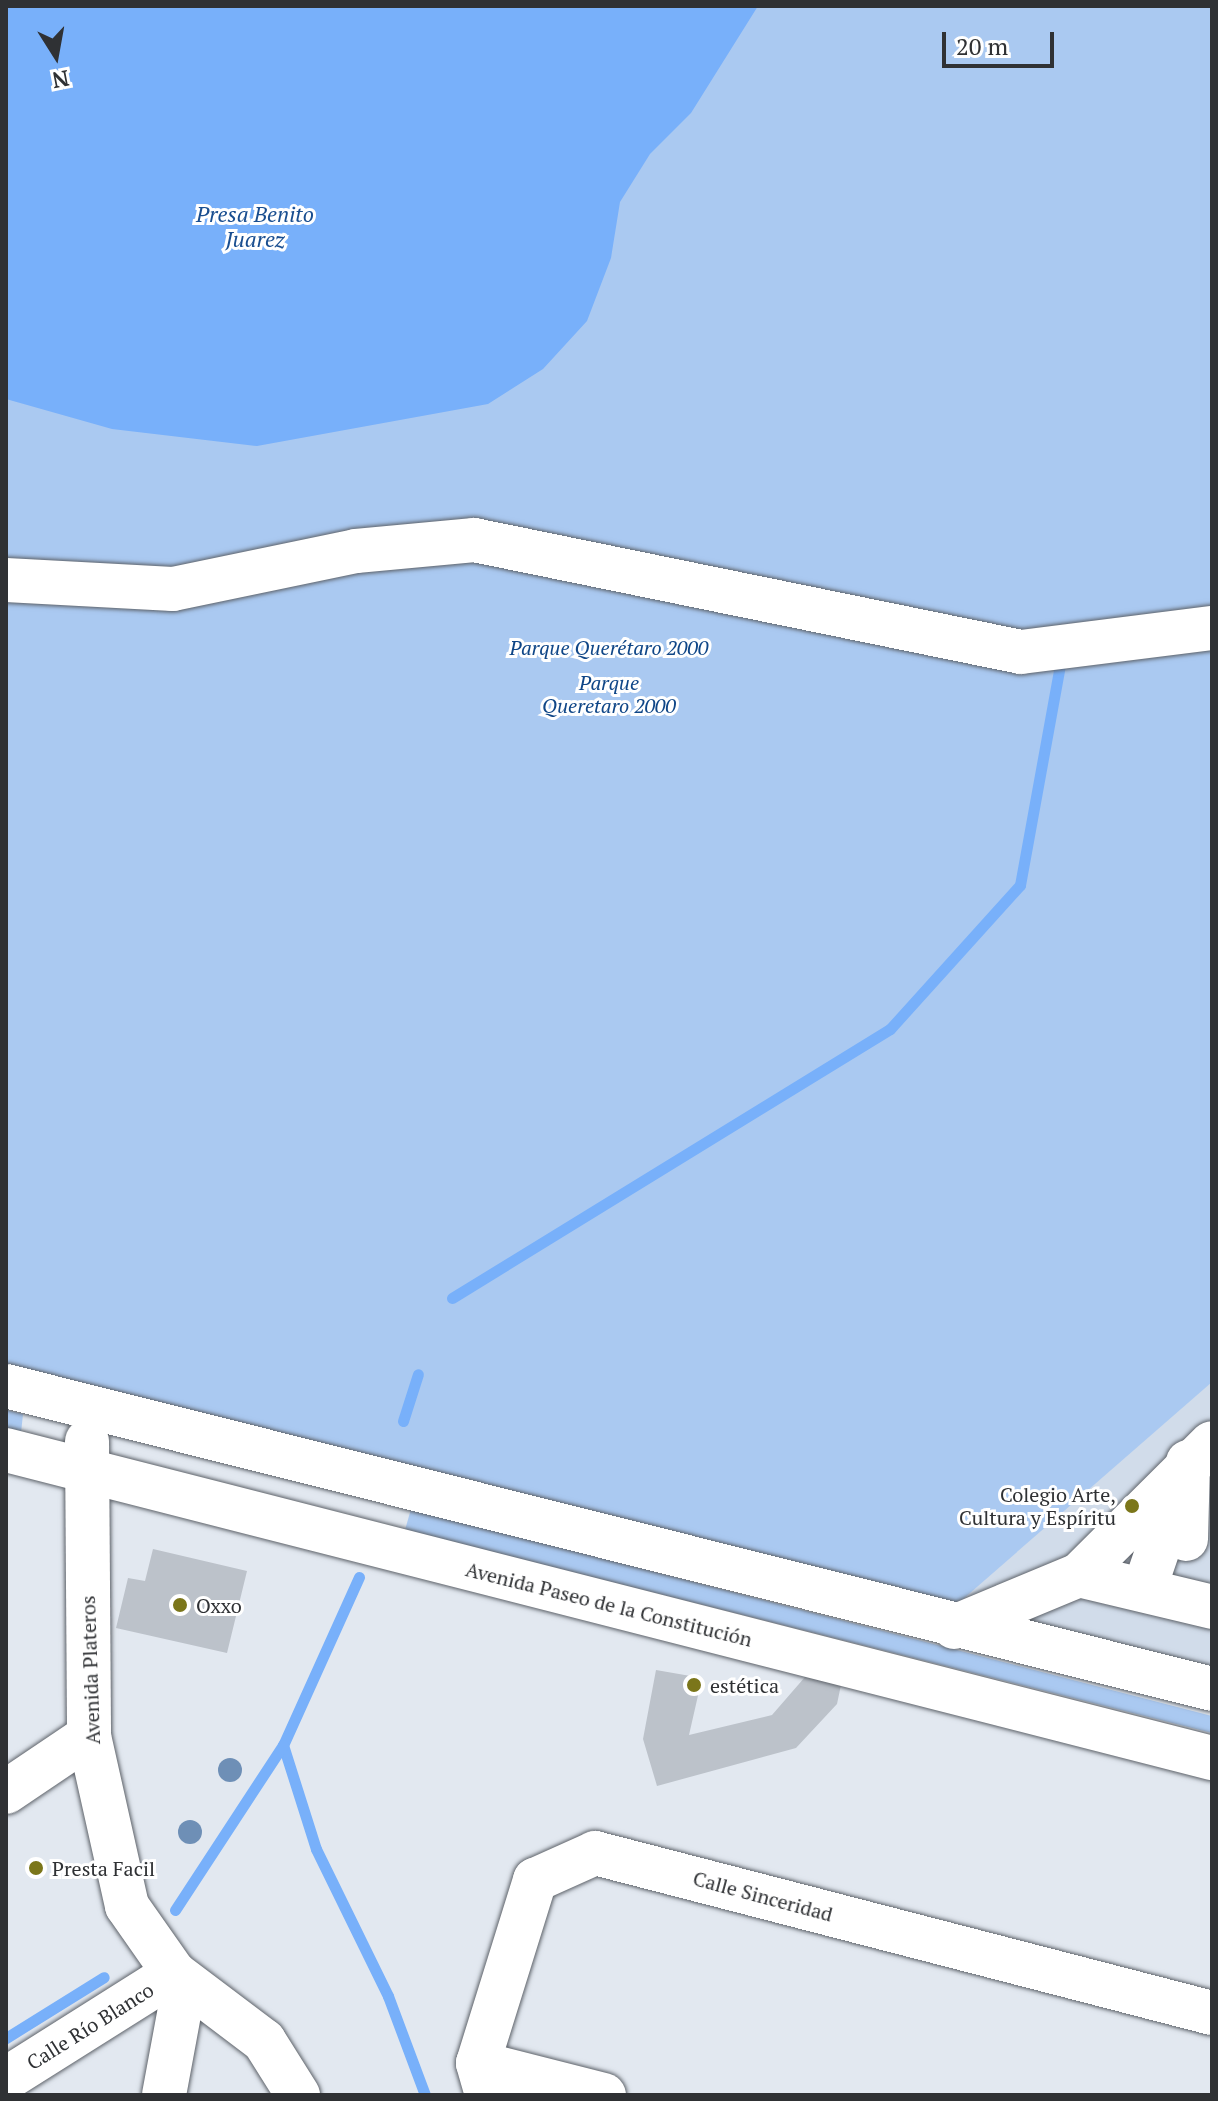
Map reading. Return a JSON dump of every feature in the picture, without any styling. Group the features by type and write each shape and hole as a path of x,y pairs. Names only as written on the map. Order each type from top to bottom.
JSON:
{"street":[{"path":"6,580 173,589 356,551 474,540 1021,652 1097,647 1212,628"},
{"path":"6,1386 86,1411 1212,1689"},
{"name":"Avenida Plateros","path":"86,1411 89,1736 127,1906 180,1978 264,2041 298,2095"},
{"name":"Avenida Paseo de la Constitución","path":"6,1450 1212,1758"},
{"path":"954,1627 1079,1575 1200,1452"},
{"path":"1144,1590 1173,1540 1200,1452"},
{"path":"1079,1575 1212,1607"},
{"path":"6,1792 89,1736"},
{"name":"Calle Sinceridad","path":"482,2079 535,1880 595,1853 1212,2013"},
{"path":"164,2095 180,1978"},
{"name":"Calle Río Blanco","path":"6,2079 180,1978"},
{"path":"482,2079 604,2095"}],"shaded area":[{"name":"Colegio Arte, Cultura y Espíritu","path":"1212,1352 1212,1686 939,1620"}],"green space":[{"name":"Parque Querétaro 2000","path":"6,6 1212,6 1212,1382 939,1620 6,1390"},
{"path":"6,1410 23,1414 21,1433 6,1429"},
{"path":"411,1509 1212,1716 1212,1733 405,1530"}],"water":[{"name":"Presa Benito Juarez","path":"6,6 758,6 691,113 650,154 620,202 611,258 587,321 543,369 488,404 257,446 112,429 6,399"}],"building":[{"name":"Oxxo","path":"153,1549 247,1571 227,1653 116,1628 128,1578 145,1581"},
{"path":"656,1670 702,1678 689,1735 772,1715 805,1677 841,1685 837,1704 796,1748 657,1786 643,1739"}],"waterway":[{"path":"452,1298 890,1029 1020,885 1061,660"},
{"path":"403,1421 418,1374"},
{"path":"359,1577 283,1745 316,1849 388,1996 425,2095"},
{"path":"175,1910 283,1745"},
{"path":"6,2038 104,1977"}],"place":[{"name":"Colegio Arte, Cultura y Espíritu","path":"1132,1506"},
{"name":"Oxxo","path":"180,1605"},
{"name":"estética","path":"694,1685"},
{"name":"Presta Facil","path":"36,1868"}],"park label":[{"name":"Parque Queretaro 2000","path":"609,694"}]}
